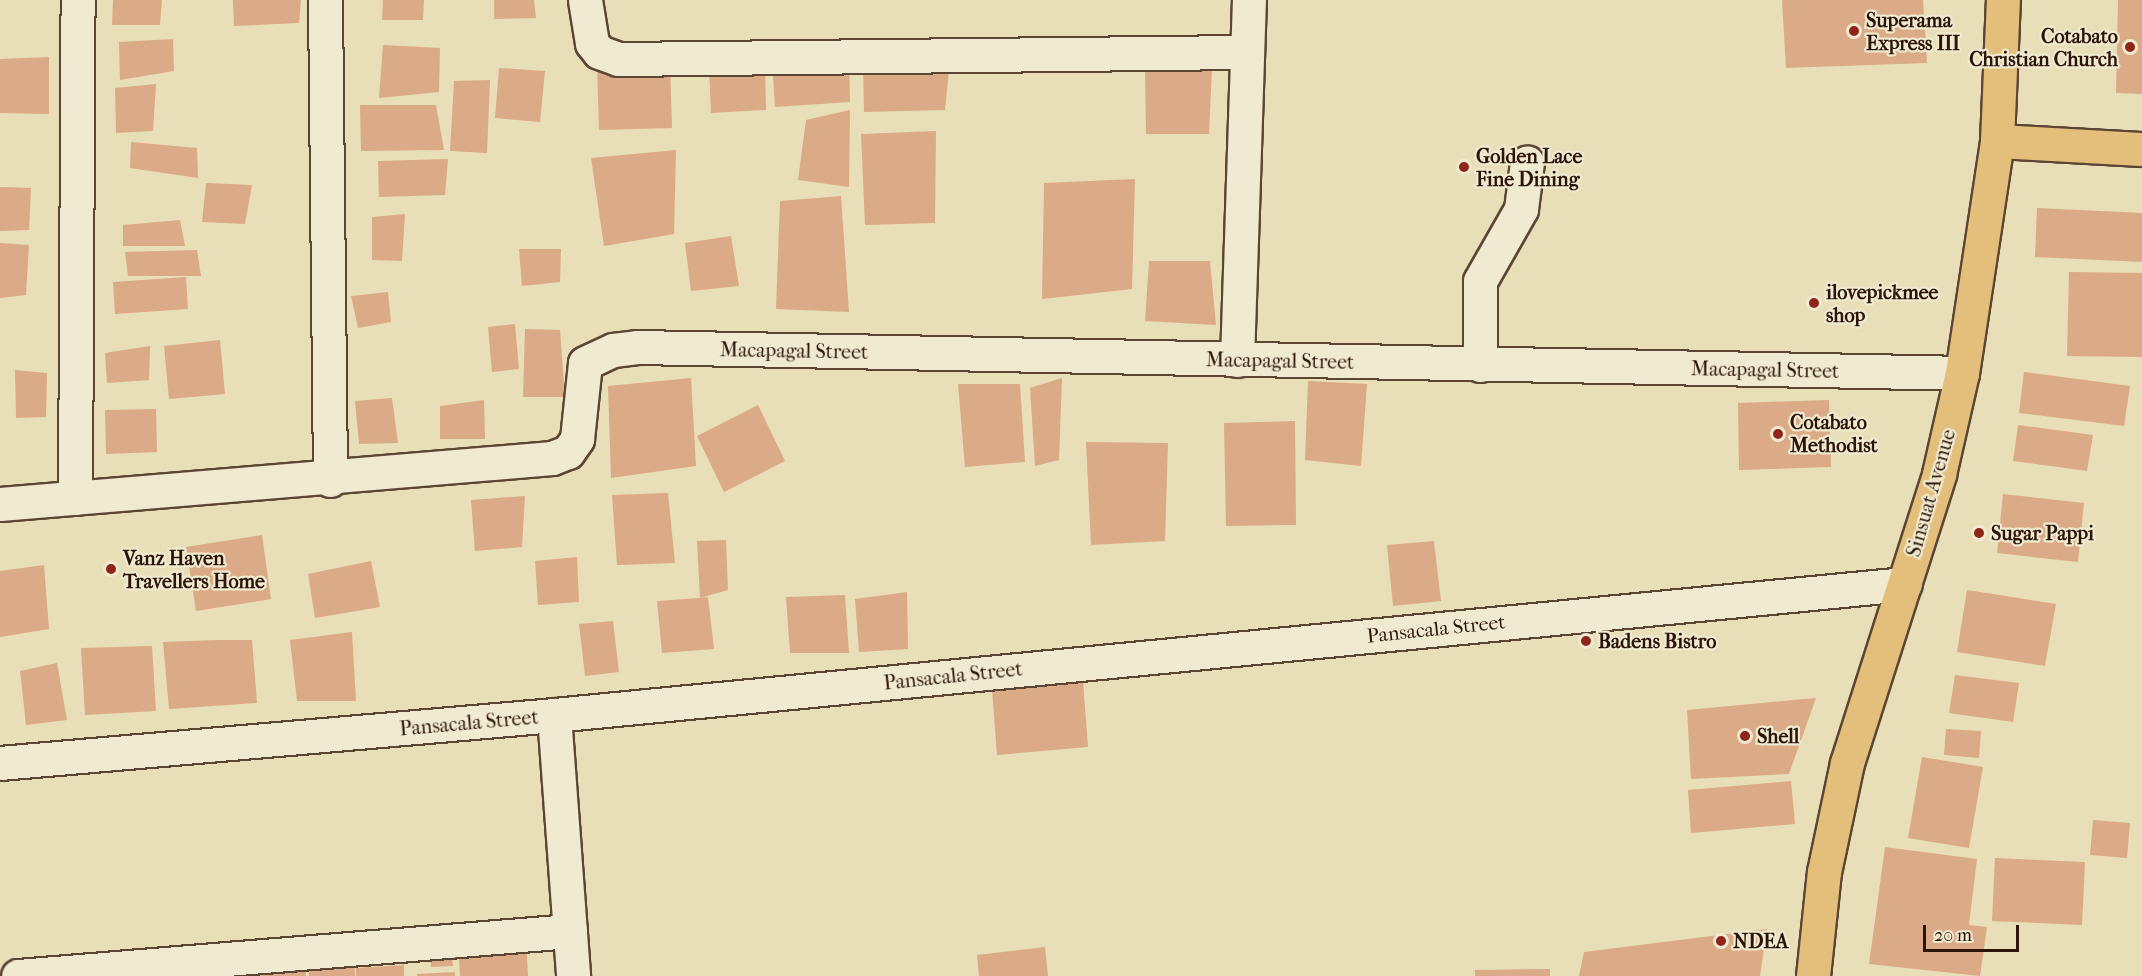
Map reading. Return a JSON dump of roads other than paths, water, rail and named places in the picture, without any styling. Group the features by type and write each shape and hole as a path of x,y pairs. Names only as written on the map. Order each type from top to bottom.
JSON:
{"main road":[{"name":"Sinsuat Avenue","path":"1813,976 1824,872 1846,763 1905,584 1962,374 1997,141 2003,0"},
{"path":"1997,141 2142,149"}],"street":[{"path":"75,498 78,0"},
{"path":"0,504 330,480 325,0"},
{"path":"585,0 592,43 599,52 618,58 1244,52"},
{"path":"1237,360 1244,52 1249,0"},
{"path":"1480,364 1480,281 1521,209 1527,162"},
{"name":"Macapagal Street","path":"330,480 568,452 577,439 581,377 585,363 598,355 638,347 1962,374"},
{"name":"Pansacala Street","path":"0,763 554,715 1905,584"},
{"path":"554,715 573,976"},
{"path":"18,976 570,931"}],"place":[{"name":"Superama Express III","path":"1854,31"},
{"name":"Cotabato Christian Church","path":"2130,47"},
{"name":"Golden Lace Fine Dining","path":"1464,167"},
{"name":"ilovepickmee shop","path":"1814,303"},
{"name":"Cotabato Methodist","path":"1778,434"},
{"name":"Sugar Pappi","path":"1979,533"},
{"name":"Vanz Haven Travellers Home","path":"111,569"},
{"name":"Badens Bistro","path":"1586,641"},
{"name":"Shell","path":"1745,736"},
{"name":"NDEA","path":"1721,941"}]}
